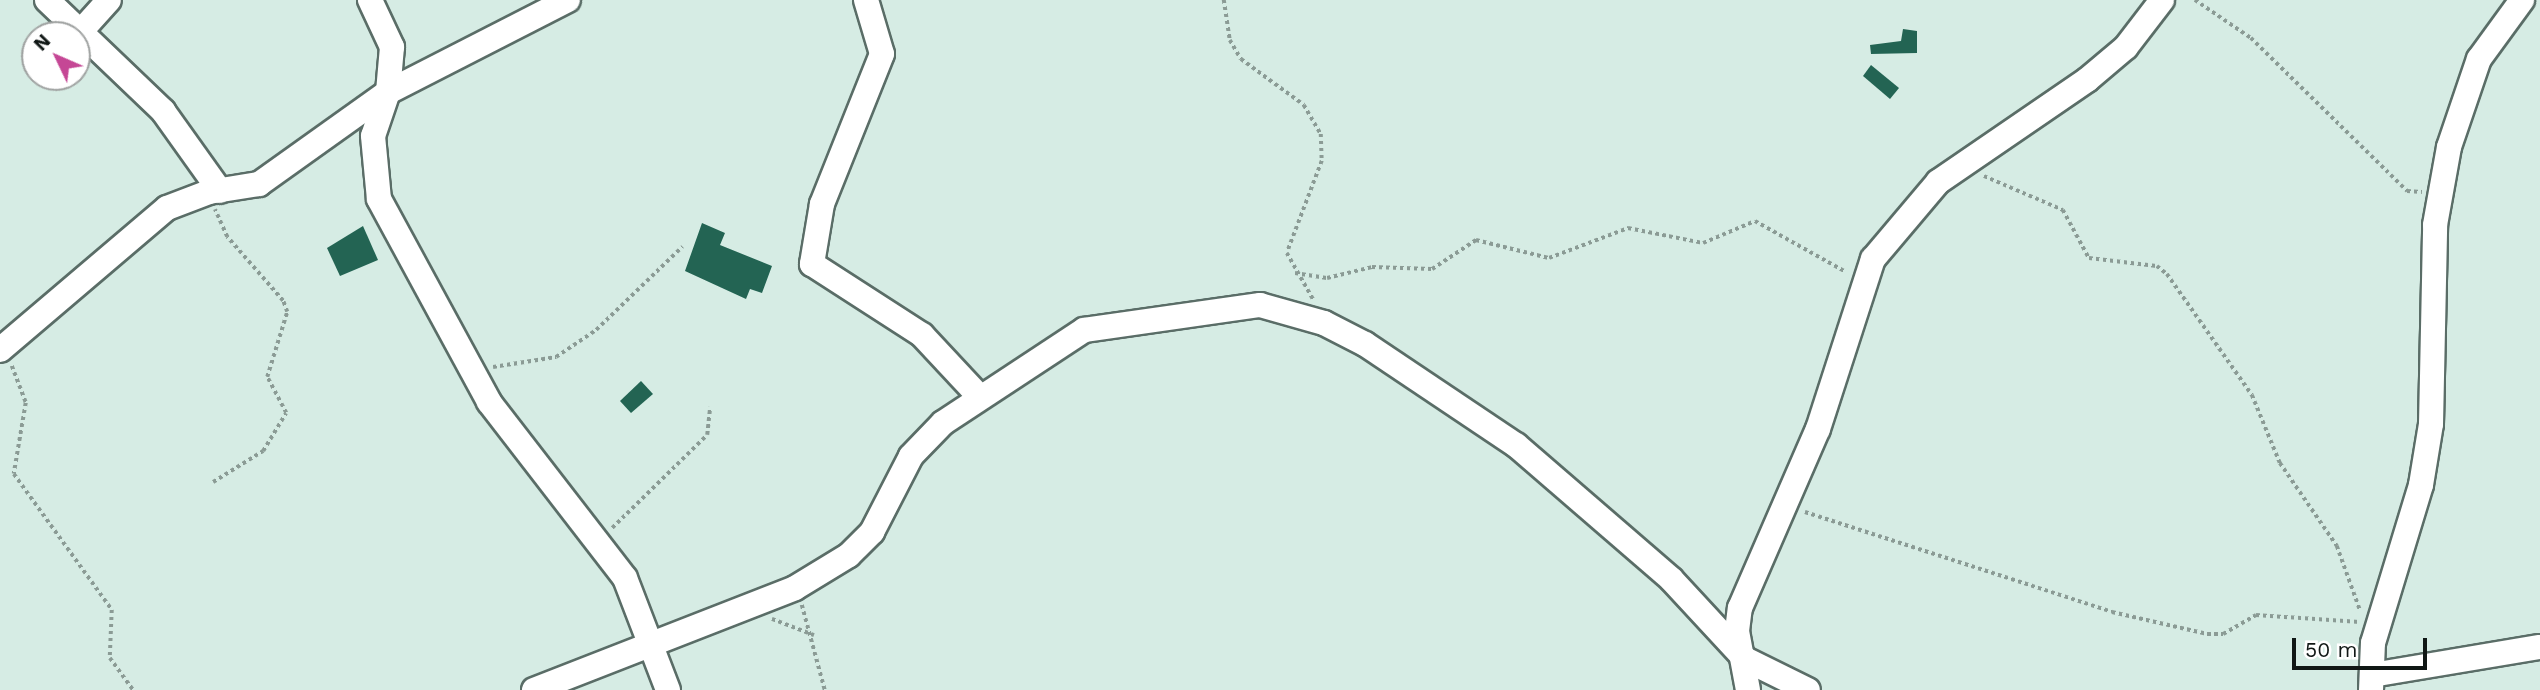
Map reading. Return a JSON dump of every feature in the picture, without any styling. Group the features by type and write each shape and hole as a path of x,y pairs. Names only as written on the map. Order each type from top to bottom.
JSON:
{"street":[{"path":"47,0 72,21"},
{"path":"90,21 109,0"},
{"path":"369,0 392,47 388,92 373,136 379,199 471,368 514,437 600,539 625,578 668,690"},
{"path":"1,349 152,219 215,191 259,184 388,92 568,0"},
{"path":"866,0 882,54 822,204 812,264 922,335 978,396"},
{"path":"1748,690 1745,659 1737,631 1740,608 1779,509 1833,388 1862,281 1915,207 1969,158 2010,137 2087,80 2126,47 2162,0"},
{"path":"2522,0 2461,97 2441,190 2429,326 2431,424 2421,485 2370,624 2371,682 2540,647"},
{"path":"91,39 163,111 215,191"},
{"path":"534,690 795,588 859,547 911,456 978,396 1084,330 1111,323 1260,305 1324,323 1565,482 1671,579 1745,659 1808,690"}],"path":[{"path":"1224,0 1230,40 1241,59 1304,105 1321,134 1322,161 1287,253 1324,323"},
{"path":"2195,0 2251,38 2407,191 2441,190"},
{"path":"1779,509 2112,612 2207,634 2223,634 2256,615 2370,624 2337,546 2280,463 2252,395 2168,274 2157,266 2089,258 2063,210 2000,185 1969,158"},
{"path":"213,482 263,451 283,426 286,413 267,377 287,312 227,237 215,191"},
{"path":"1295,272 1327,278 1372,267 1432,269 1476,240 1549,258 1628,228 1703,243 1755,221 1862,281"},
{"path":"471,368 530,366 556,357 596,330 682,247"},
{"path":"1,349 26,403 14,474 112,610 110,658 133,690"},
{"path":"600,539 707,435 710,407"},
{"path":"795,588 815,636 825,690"},
{"path":"768,619 815,636"}],"building":[{"path":"1903,29 1917,31 1917,53 1871,54 1870,45 1901,41"},
{"path":"1871,65 1899,88 1890,99 1863,76"},
{"path":"702,223 725,233 720,245 772,266 762,293 750,289 746,299 685,271"},
{"path":"363,226 378,260 340,276 327,248"},
{"path":"641,381 653,394 631,413 620,401"}]}
